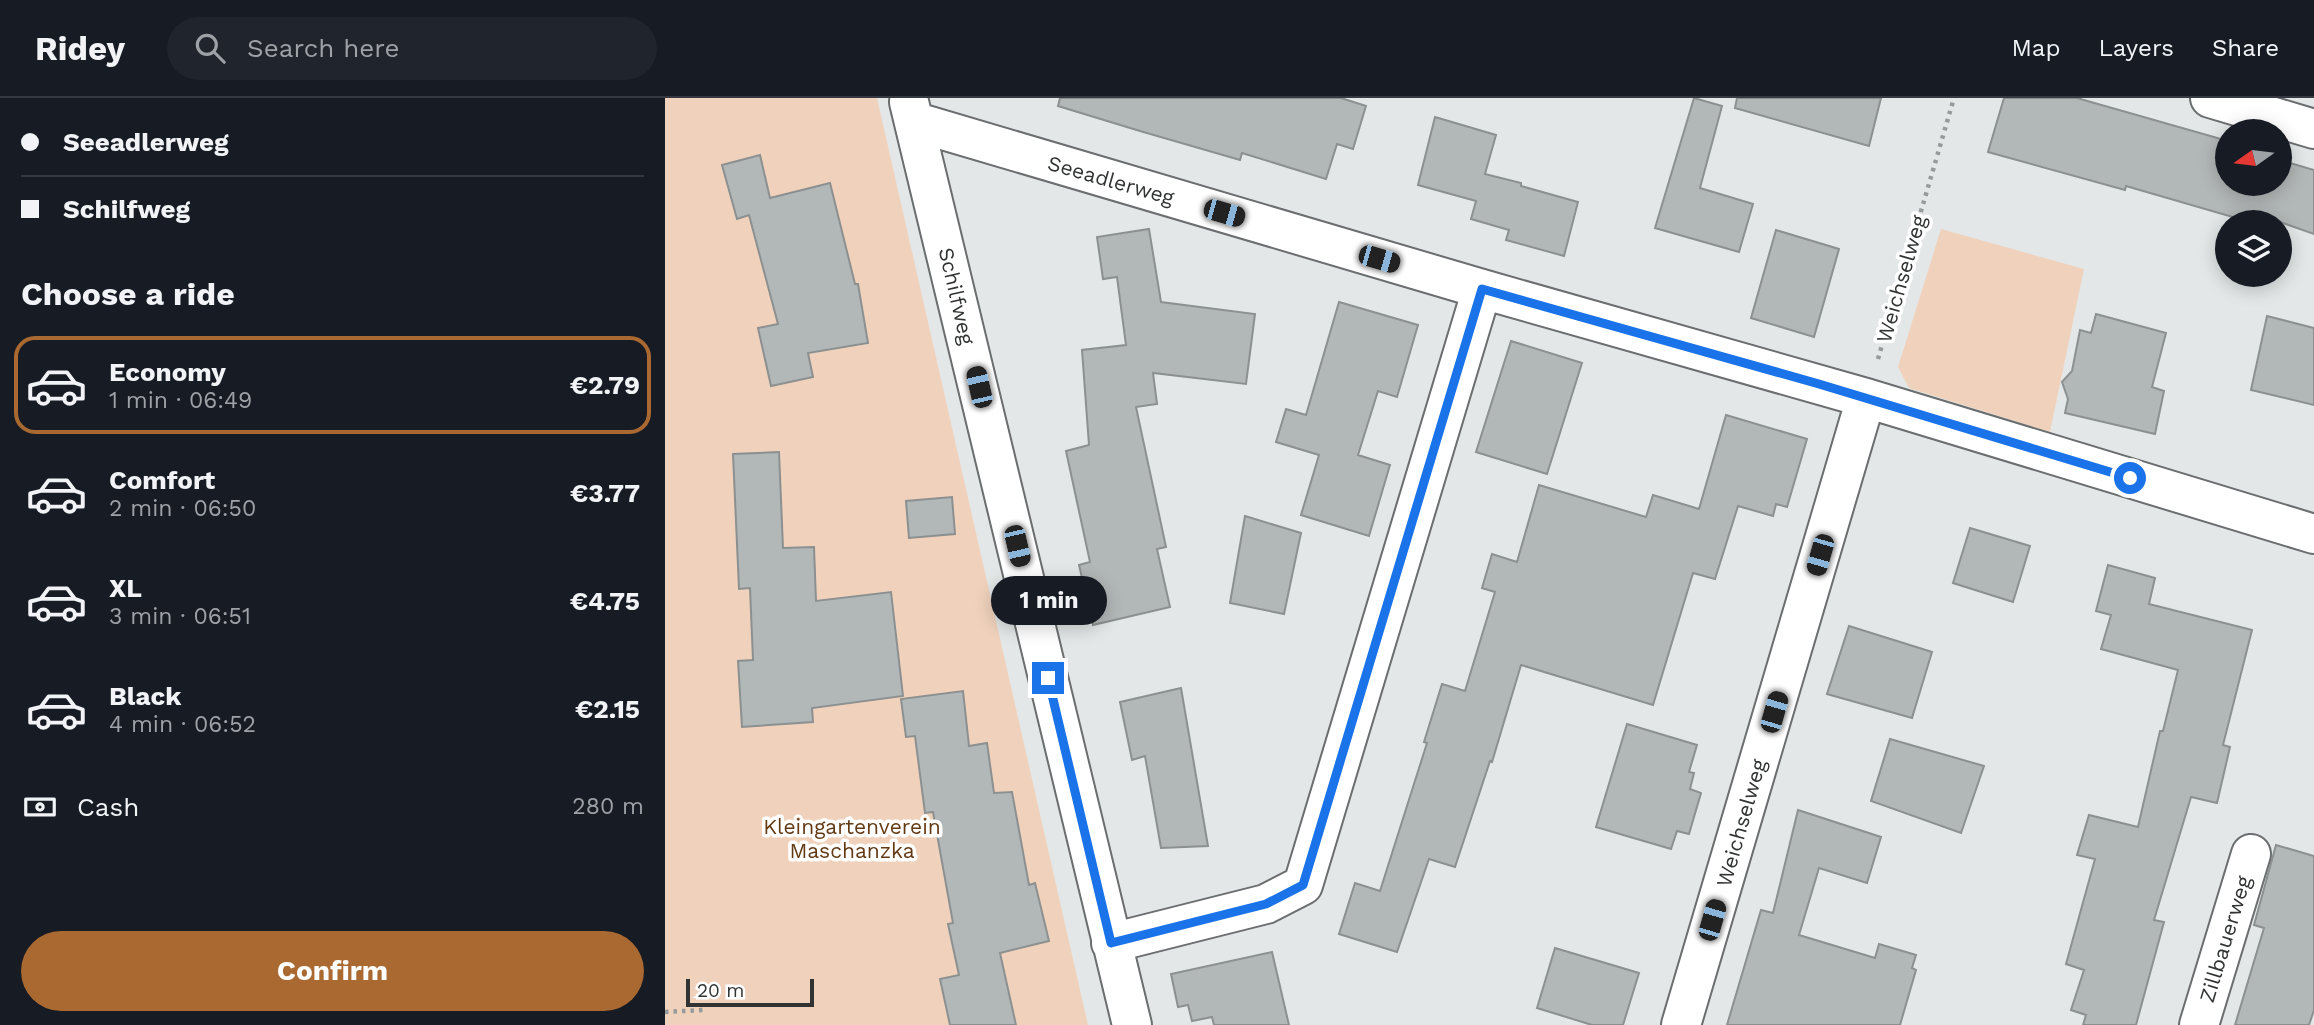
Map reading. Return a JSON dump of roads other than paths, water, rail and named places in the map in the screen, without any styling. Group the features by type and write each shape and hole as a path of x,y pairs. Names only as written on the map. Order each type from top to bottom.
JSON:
{"street":[{"path":"2210,98 2314,129"},
{"name":"Seeadlerweg","path":"912,110 1482,289 1866,398 2314,534"},
{"name":"Schilfweg","path":"912,110 1132,1025"},
{"path":"1111,943 1266,904 1303,885 1482,289"},
{"name":"Weichselweg","path":"1681,1025 1866,398"},
{"name":"Zillbauerweg","path":"2199,1025 2251,854"}],"park label":[{"name":"Kleingartenverein Maschanzka","path":"852,838"}]}
